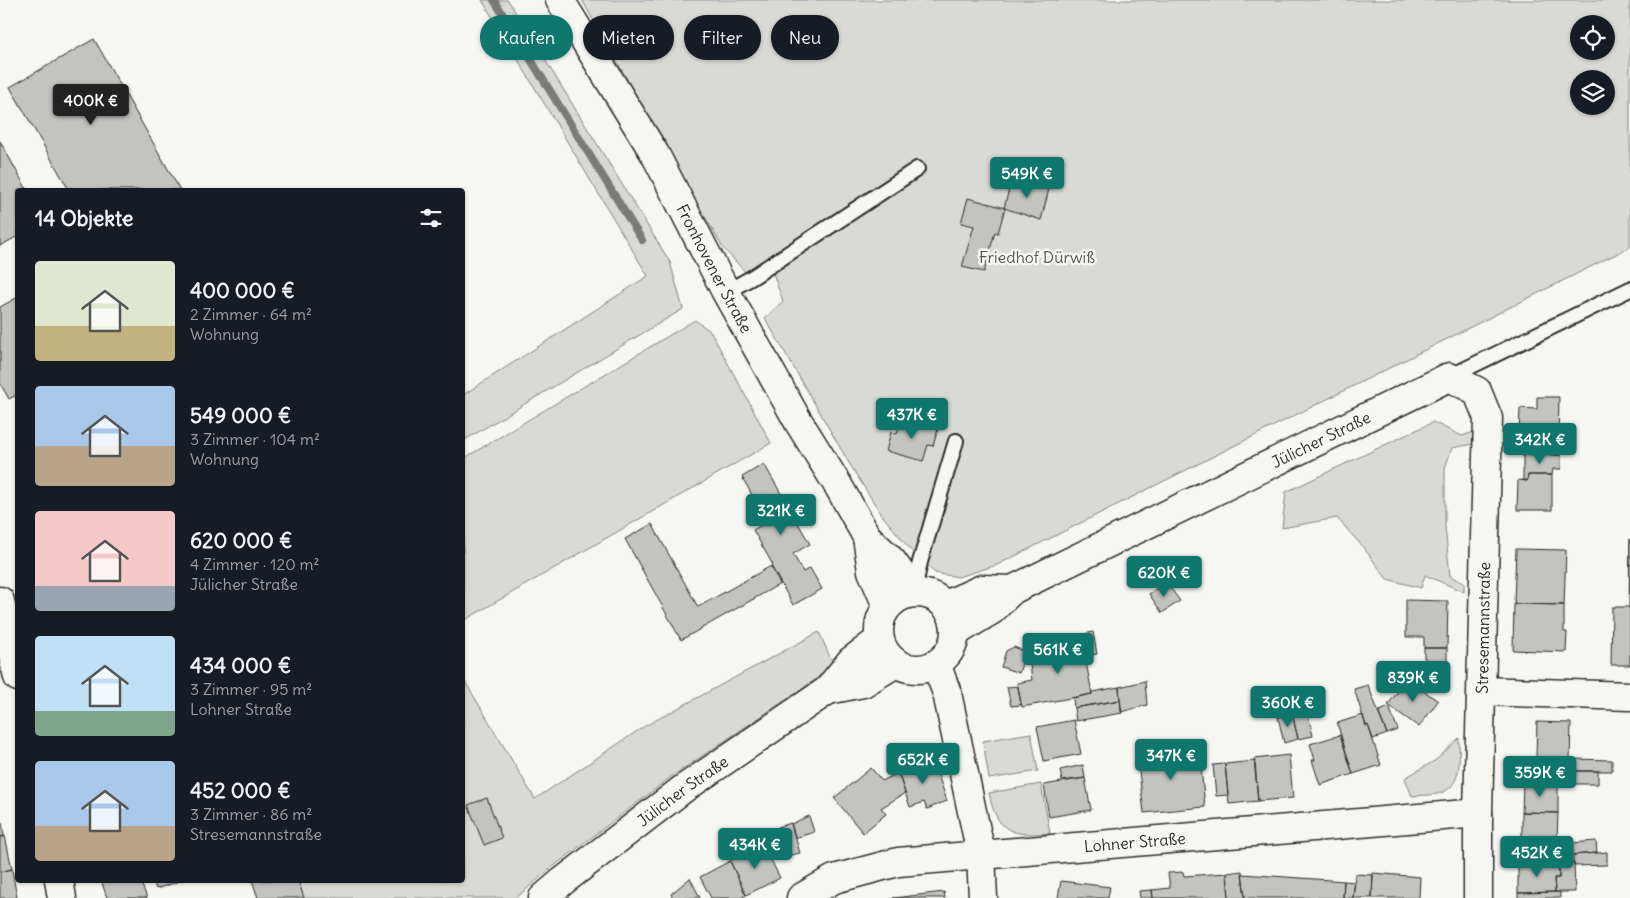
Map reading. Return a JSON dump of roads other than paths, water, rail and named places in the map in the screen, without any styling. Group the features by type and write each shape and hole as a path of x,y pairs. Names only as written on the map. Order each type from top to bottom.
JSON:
{"street":[{"name":"Fronhovener Straße","path":"560,0 655,154 726,292 798,421 867,537 892,561 914,592"},
{"name":"Jülicher Straße","path":"956,632 992,610 1012,590 1449,376"},
{"name":"Stresemannstraße","path":"1449,376 1477,391 1488,418 1478,813 1478,898"},
{"name":"Fronhovener Straße","path":"867,537 872,571 887,606"},
{"name":"Jülicher Straße","path":"946,605 982,589 1012,590"},
{"path":"914,592 932,595 946,605 954,618 956,632 953,645 946,656 936,664 923,669 909,668 896,663 885,653 880,640 879,622 887,606 899,596 914,592"},
{"path":"0,601 15,664"},
{"name":"Jülicher Straße","path":"543,898 684,789 828,690 851,661 880,640"},
{"name":"Jülicher Straße","path":"828,690 863,683 896,663"},
{"path":"936,664 947,694 981,854 983,898"},
{"path":"1482,690 1630,696"},
{"name":"Lohner Straße","path":"801,898 834,879 898,862 1478,813"},
{"path":"59,883 62,898"}],"lane":[{"path":"726,292 751,278 917,169"},
{"name":"Jülicher Straße","path":"1449,376 1630,288"},
{"path":"914,592 920,562 956,442"}],"waterway":[{"path":"494,0 642,240"}],"park label":[{"name":"Friedhof Dürwiß","path":"1037,257"}]}
